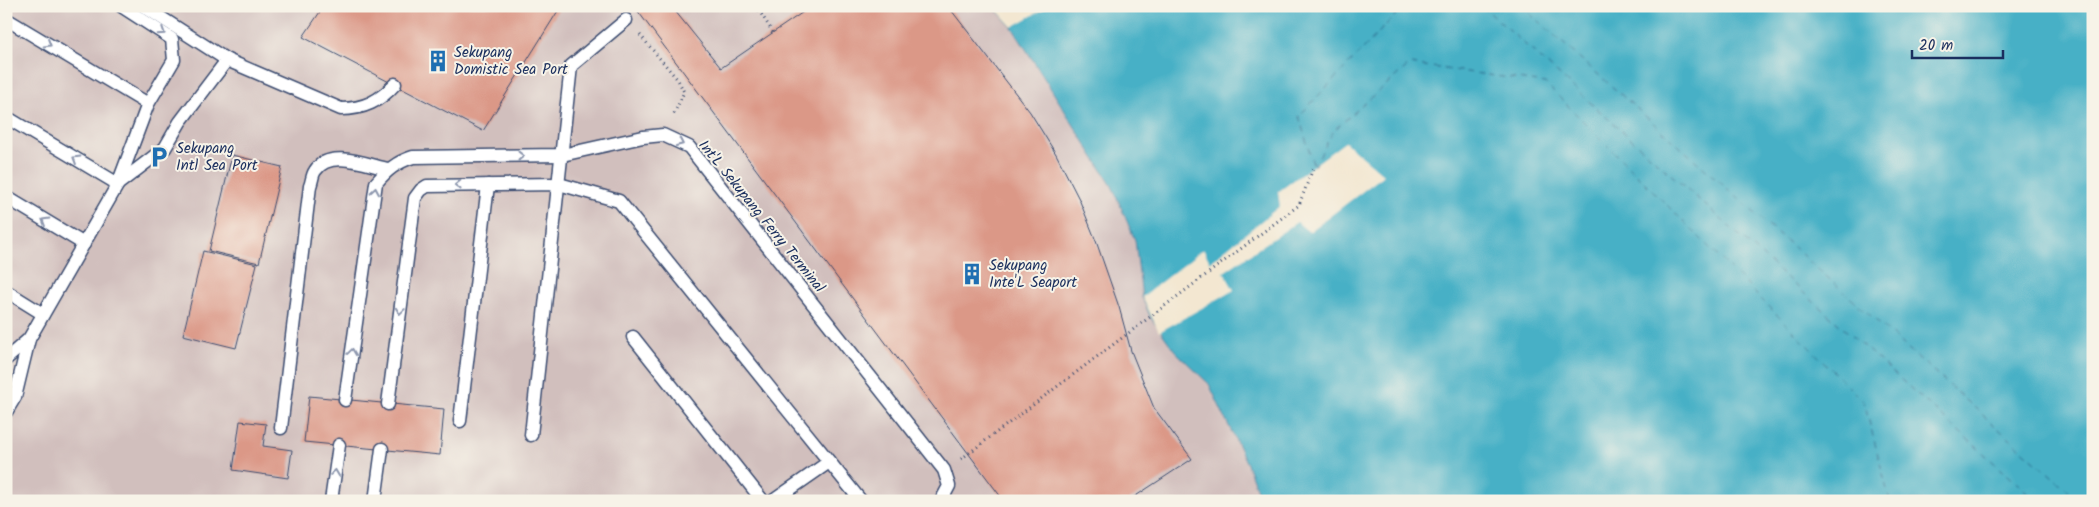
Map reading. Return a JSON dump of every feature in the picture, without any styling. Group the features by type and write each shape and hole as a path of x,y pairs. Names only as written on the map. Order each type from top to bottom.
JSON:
{"lane":[{"path":"6,412 15,397 29,339 118,184 148,104 174,60 175,48 172,39 121,6"},
{"path":"143,6 227,60 341,109 355,109 383,98 395,84"},
{"path":"6,19 148,104"},
{"path":"531,435 571,66 626,20"},
{"path":"118,184 165,148 180,122 227,60"},
{"path":"6,117 118,184"},
{"path":"345,400 376,183 388,169 401,160 413,156 562,155 644,137 663,135"},
{"name":"Int'L Sekupang Ferry Terminal","path":"663,135 689,147 944,470"},
{"path":"282,428 310,186 315,171 325,161 337,158 388,169"},
{"path":"388,404 415,198 420,190 427,186 559,184 619,201 861,501"},
{"path":"460,421 488,185"},
{"path":"6,197 84,244"},
{"path":"6,291 43,314"},
{"path":"633,337 763,501"},
{"path":"6,358 29,339"},
{"path":"331,501 339,445"},
{"path":"376,501 382,449"},
{"path":"773,501 829,462"},
{"path":"941,501 949,486 944,470"}],"path":[{"path":"756,6 774,34"},
{"path":"626,20 678,80 684,92 663,135"},
{"path":"944,470 1300,205 1314,166"}],"shaded area":[{"path":"6,6 993,6 1012,27 1112,186 1135,240 1142,297 1151,318 1175,351 1209,384 1247,464 1261,501 6,501"}],"water":[{"path":"993,6 2093,6 2093,501 1261,501 1247,464 1209,384 1175,351 1151,318 1142,297 1135,240 1112,186 1012,27"}],"pier":[{"path":"993,6 1049,6 1012,27"},
{"path":"1345,142 1384,175 1309,232 1297,222 1224,272 1234,290 1159,332 1142,297 1203,249 1210,262 1280,206 1278,192"}],"building":[{"name":"Sekupang Domistic Sea Port","path":"324,6 561,6 483,131 303,37"},
{"name":"Sekupang Inte'L Seaport","path":"634,6 671,6 721,68 812,6 948,6 1030,112 1056,154 1079,199 1096,241 1119,307 1131,351 1154,408 1192,459 1128,501 1004,501"},
{"path":"232,155 282,167 259,263 209,251"},
{"path":"203,251 257,264 236,348 183,335"},
{"path":"309,396 444,409 440,455 304,442"},
{"path":"240,421 266,424 263,446 292,450 288,478 233,470"}],"ferry route":[{"path":"1313,164 1299,116 1404,6"},
{"path":"1482,6 2037,501"},
{"path":"1521,6 2080,501"},
{"path":"1314,166 1334,130 1410,64 1545,83 1864,402 1890,501"}],"place":[{"name":"Sekupang Domistic Sea Port","path":"438,61"},
{"name":"Sekupang Intl Sea Port","path":"159,157"},
{"name":"Sekupang Inte'L Seaport","path":"972,274"}]}
